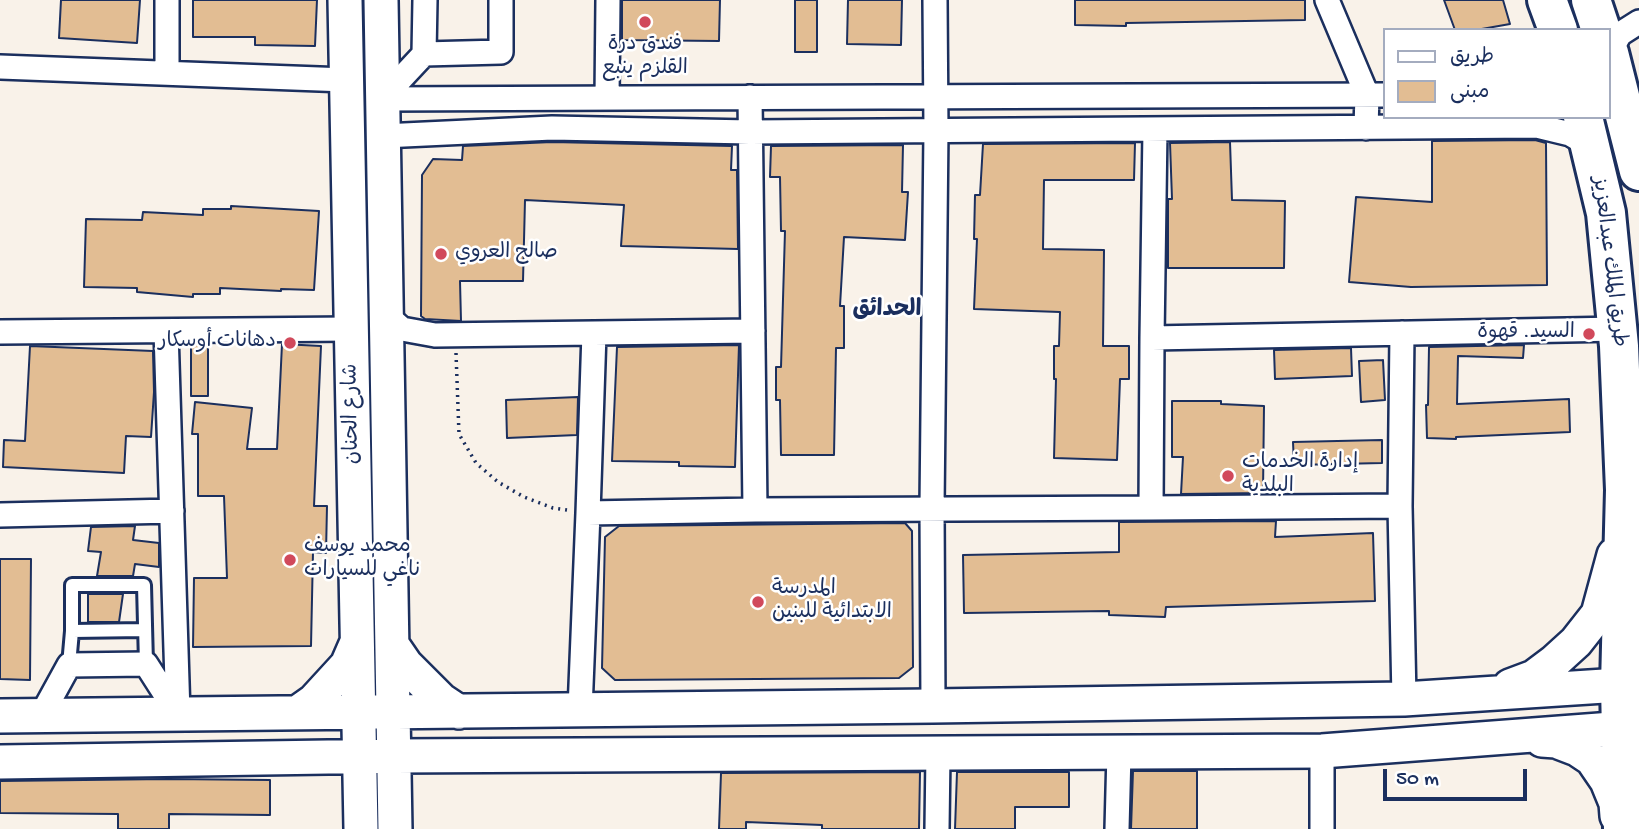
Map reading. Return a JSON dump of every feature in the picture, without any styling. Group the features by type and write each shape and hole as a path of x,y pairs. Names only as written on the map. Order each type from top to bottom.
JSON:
{"highway":[{"path":"1547,0 1557,28"},
{"name":"طريق الملك عبدالعزيز","path":"1591,0 1601,28"},
{"name":"طريق الملك عبدالعزيز","path":"1611,62 1639,171"},
{"name":"طريق الملك عبدالعزيز","path":"1588,135 1606,214 1618,329 1630,686 1630,727 1621,829"}],"main road":[{"name":"شارع الحنان","path":"345,0 361,819"},
{"name":"شارع الحنان","path":"380,0 395,818"},
{"path":"1491,693 1534,677 1555,662 1576,642 1598,614 1612,566 1625,491"},
{"path":"296,713 314,701 347,664 357,642"},
{"path":"393,646 406,666 441,700 459,712"},
{"path":"0,716 1404,699 1630,686"},
{"path":"0,762 394,756 1322,751 1630,727"},
{"path":"1516,737 1556,741 1577,749 1592,759 1607,781 1616,803 1621,829"},
{"path":"395,818 403,793 430,764 443,756"},
{"path":"299,758 318,766 351,793 361,819"}],"street":[{"path":"167,0 167,73"},
{"path":"382,99 425,54 425,0"},
{"path":"425,54 501,52 501,0"},
{"path":"607,98 608,0"},
{"path":"933,706 935,0"},
{"path":"1327,0 1376,95 1366,128"},
{"path":"1611,45 1620,34 1639,22"},
{"path":"0,66 346,80"},
{"path":"382,99 1376,95"},
{"path":"750,97 755,510"},
{"path":"552,128 568,98"},
{"path":"383,135 552,128 750,132 1366,128 1502,122 1557,130 1581,141 1588,135"},
{"path":"1151,508 1155,129"},
{"path":"386,315 402,330 423,335 753,331"},
{"path":"0,332 351,329"},
{"path":"1152,338 1618,329"},
{"path":"166,331 178,714"},
{"path":"580,710 594,333"},
{"path":"1402,333 1400,506 1404,699"},
{"path":"588,513 932,507 1400,506"},
{"path":"0,515 172,511"},
{"path":"41,716 69,665 146,664 178,714"},
{"path":"1322,751 1322,829"},
{"path":"1117,829 1119,752"},
{"path":"937,753 937,829"}],"lane":[{"path":"69,665 72,585 144,585 146,664"},
{"path":"72,631 144,630"}],"path":[{"path":"444,335 454,343 457,356 458,434 476,463 498,482 524,497 554,508 588,513"}],"building":[{"path":"61,0 140,0 137,43 59,38"},
{"path":"193,0 317,0 315,46 255,45 255,37 193,37"},
{"path":"622,0 720,0 719,41 622,40"},
{"path":"795,0 817,0 817,52 795,52"},
{"path":"848,0 902,0 901,45 847,44"},
{"path":"1075,0 1305,0 1305,20 1126,23 1126,26 1075,25"},
{"path":"1444,0 1503,0 1510,24 1487,28 1454,28"},
{"path":"1535,140 1546,143 1547,285 1411,287 1349,282 1356,197 1432,202 1432,141"},
{"path":"552,142 732,146 731,170 737,170 738,249 621,246 624,205 525,200 523,281 460,281 461,321 425,319 421,316 422,175 433,159 462,160 463,146"},
{"path":"1230,142 1232,200 1285,201 1284,268 1168,268 1168,199 1172,199 1170,143"},
{"path":"1135,143 1134,180 1044,180 1043,249 1104,250 1103,346 1129,346 1129,379 1120,379 1117,460 1054,458 1054,346 1059,346 1060,312 974,309 977,239 974,239 975,195 980,195 983,144"},
{"path":"903,145 902,192 908,192 905,240 844,237 840,306 844,306 844,348 836,348 834,455 781,455 780,400 776,400 776,367 781,367 785,231 781,231 780,177 770,177 771,146"},
{"path":"231,206 319,211 314,290 220,288 220,294 193,294 193,297 137,292 137,288 84,287 86,219 142,220 143,212 203,215 203,209 231,209"},
{"path":"191,344 208,344 208,396 191,396"},
{"path":"282,344 321,346 314,506 327,506 326,553 313,552 311,646 193,647 194,578 227,578 224,496 198,496 198,434 192,434 195,402 252,408 247,449 277,449"},
{"path":"739,345 735,467 679,466 679,462 612,461 617,347"},
{"path":"1524,345 1523,358 1458,356 1457,404 1569,399 1570,432 1456,439 1427,438 1429,347"},
{"path":"30,346 153,351 151,437 126,436 124,473 3,467 4,440 25,441"},
{"path":"1351,348 1352,376 1275,379 1274,350"},
{"path":"1383,360 1385,400 1361,402 1359,361"},
{"path":"578,397 577,435 507,438 506,400"},
{"path":"1172,401 1221,401 1221,404 1264,406 1263,493 1181,494 1183,457 1172,457"},
{"path":"1382,440 1382,463 1294,465 1293,442"},
{"path":"1276,521 1275,537 1373,533 1375,601 1166,607 1165,617 1109,615 1109,611 964,613 963,555 1119,552 1119,522"},
{"name":"المدرسة الابتدائية للبنين","path":"905,523 912,531 913,667 899,678 615,680 602,668 605,537 619,526"},
{"path":"135,526 133,540 159,543 159,567 135,564 133,576 97,576 101,552 88,551 91,527"},
{"path":"0,559 31,559 30,680 0,679"},
{"path":"88,594 123,594 119,622 88,622"},
{"path":"1133,771 1197,771 1197,829 1131,829"},
{"path":"920,772 919,829 822,829 822,825 746,822 746,829 719,829 721,773"},
{"path":"957,772 1069,772 1069,807 1015,807 1015,829 955,829"},
{"path":"270,780 270,815 169,814 169,829 118,829 118,814 0,813 0,781"}],"place":[{"name":"فندق درة القلزم ينبع","path":"645,22"},
{"name":"صالح العروي","path":"441,254"},
{"name":"السيد. قهوة","path":"1589,334"},
{"name":"دهانات أوسكار","path":"290,343"},
{"name":"إدارة الخدمات البلدية","path":"1228,476"},
{"name":"محمد يوسف ناغي للسيارات","path":"290,560"},
{"name":"المدرسة الابتدائية للبنين","path":"758,602"}],"district":[{"name":"الحدائق","path":"887,311"}]}
